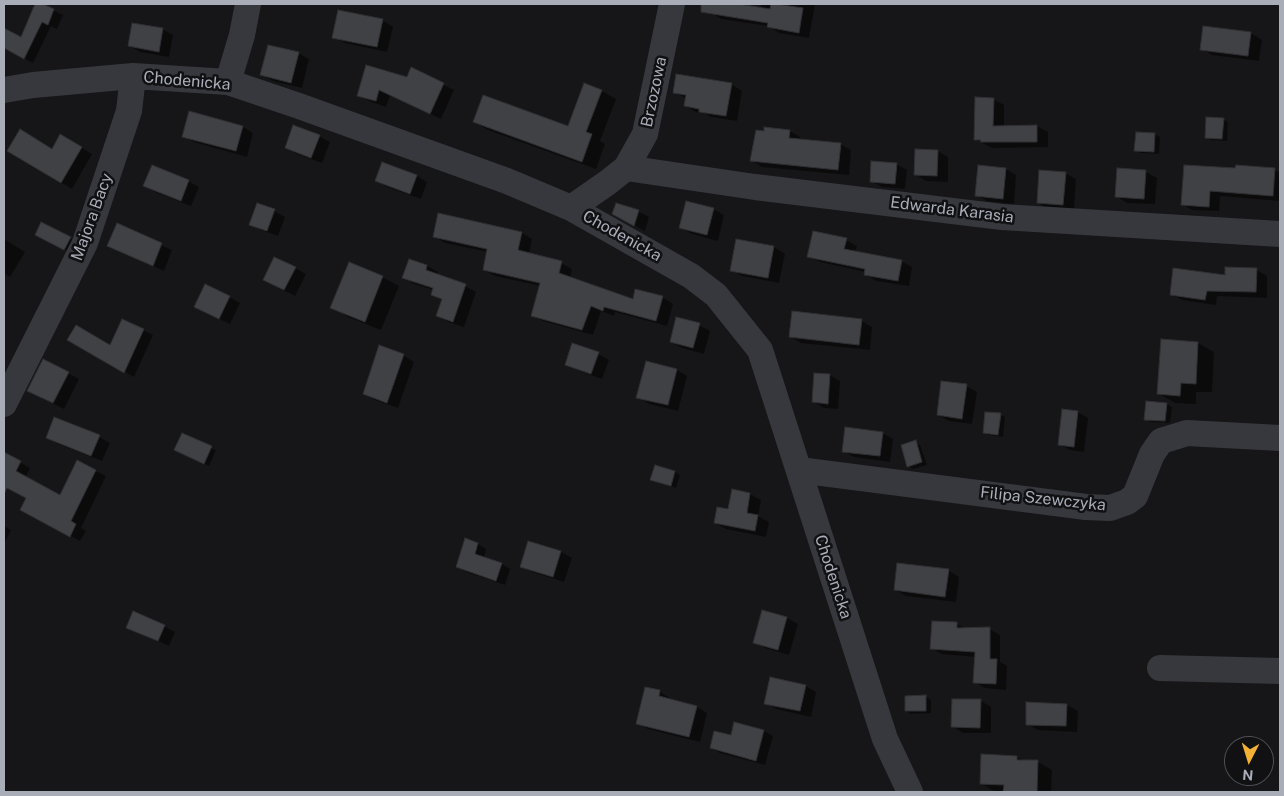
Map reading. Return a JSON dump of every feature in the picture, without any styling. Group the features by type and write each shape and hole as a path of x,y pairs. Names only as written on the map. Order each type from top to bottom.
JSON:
{"street":[{"path":"228,82 242,35 248,4"},
{"name":"Brzozowa","path":"571,208 626,168 645,134 672,4"},
{"name":"Chodenicka","path":"4,90 33,85 133,76 228,82 498,178 571,208 691,276 716,295 760,350 885,739 910,792"},
{"name":"Majora Bacy","path":"4,404 86,243 129,111 133,76"},
{"name":"Edwarda Karasia","path":"626,168 1002,217 1280,234"},
{"name":"Filipa Szewczyka","path":"799,470 1086,507 1110,508 1127,502 1135,496 1152,454 1162,441 1187,433 1280,438"},
{"path":"1160,668 1280,671"}],"building":[{"path":"35,4 43,4 54,9 48,25 42,22 24,59 4,48 4,28 21,37"},
{"path":"701,4 739,4 770,9 771,4 776,4 803,8 799,33 767,27 768,23 701,12"},
{"path":"338,10 383,19 377,47 332,38"},
{"path":"132,23 163,28 159,52 128,46"},
{"path":"1203,26 1251,32 1248,56 1200,50"},
{"path":"268,45 299,52 291,83 260,75"},
{"path":"366,65 407,77 411,67 444,83 430,114 379,90 376,101 357,96"},
{"path":"676,74 732,83 726,116 699,112 699,109 684,106 686,95 673,93"},
{"path":"584,83 602,90 586,132 592,134 582,162 473,122 483,95 568,126"},
{"path":"975,97 994,98 993,126 1037,125 1037,142 980,142 981,140 974,140"},
{"path":"189,111 243,126 236,151 182,137"},
{"path":"1206,117 1224,118 1222,139 1205,138"},
{"path":"293,125 320,135 311,158 285,148"},
{"path":"764,127 790,130 789,138 841,143 838,170 750,161 756,130 764,131"},
{"path":"20,129 52,149 60,134 82,147 61,183 7,151"},
{"path":"1136,132 1155,133 1154,152 1134,151"},
{"path":"915,149 938,150 937,176 914,175"},
{"path":"871,161 897,163 895,184 870,182"},
{"path":"382,162 417,175 410,194 375,181"},
{"path":"152,165 189,180 181,201 143,186"},
{"path":"978,165 1006,168 1003,199 975,196"},
{"path":"1184,165 1235,168 1236,165 1275,168 1273,196 1210,191 1209,207 1181,205"},
{"path":"1117,168 1146,170 1144,199 1115,197"},
{"path":"1039,170 1066,172 1063,205 1037,203"},
{"path":"686,201 714,208 707,235 679,228"},
{"path":"257,203 275,209 267,231 249,225"},
{"path":"616,203 639,210 634,226 612,214"},
{"path":"438,213 522,232 518,250 562,261 559,273 633,299 635,289 663,296 656,321 604,307 603,311 591,306 582,330 531,316 540,283 483,270 487,249 433,237"},
{"path":"41,222 71,237 64,250 35,235"},
{"path":"117,223 162,243 153,266 107,246"},
{"path":"813,231 847,238 844,249 902,260 898,281 864,275 865,269 807,257"},
{"path":"736,239 774,246 768,278 730,271"},
{"path":"274,257 296,267 284,290 263,280"},
{"path":"409,259 427,265 426,270 466,284 453,322 436,316 442,299 431,295 433,288 402,278"},
{"path":"349,262 383,276 365,322 330,308"},
{"path":"1225,267 1257,268 1256,292 1207,291 1205,300 1170,295 1173,268 1225,275"},
{"path":"205,284 230,296 219,319 194,307"},
{"path":"792,311 862,319 859,345 789,337"},
{"path":"676,317 700,323 693,348 670,342"},
{"path":"122,319 144,329 124,373 67,340 76,325 110,345"},
{"path":"1161,339 1198,342 1196,384 1181,383 1180,396 1157,394"},
{"path":"572,343 599,352 591,374 565,365"},
{"path":"379,345 404,354 387,403 363,394"},
{"path":"43,359 69,372 53,403 27,391"},
{"path":"646,361 677,369 668,405 636,398"},
{"path":"814,373 830,374 828,404 812,402"},
{"path":"941,381 967,384 962,419 937,415"},
{"path":"1146,401 1167,403 1165,421 1144,420"},
{"path":"1062,409 1078,411 1074,447 1058,445"},
{"path":"985,412 1001,413 998,435 983,433"},
{"path":"54,417 100,435 91,456 46,438"},
{"path":"845,427 883,432 880,456 842,452"},
{"path":"182,433 212,446 204,464 174,450"},
{"path":"916,440 922,462 907,467 901,445"},
{"path":"4,452 21,461 16,471 60,495 77,460 96,470 71,521 76,524 70,537 20,510 26,498 7,488 4,494"},
{"path":"655,465 675,471 671,486 650,480"},
{"path":"732,489 750,493 747,513 758,515 755,531 714,523 717,507 728,509"},
{"path":"465,538 478,543 475,554 502,563 496,581 456,567"},
{"path":"528,541 561,551 553,577 520,567"},
{"path":"897,563 949,569 945,597 894,590"},
{"path":"762,610 787,617 778,650 753,643"},
{"path":"133,611 165,625 158,641 126,628"},
{"path":"932,621 957,622 957,628 990,627 990,659 997,659 996,684 973,683 975,652 930,649"},
{"path":"770,677 806,685 800,711 764,704"},
{"path":"645,687 660,690 659,696 697,706 689,737 636,724"},
{"path":"926,695 926,711 905,711 905,696"},
{"path":"952,699 981,699 980,728 951,727"},
{"path":"1026,702 1067,704 1066,726 1026,725"},
{"path":"734,722 764,730 756,761 710,748 714,731 731,735"},
{"path":"981,754 1017,756 1017,760 1038,760 1037,792 1003,792 1004,785 980,784"}]}
